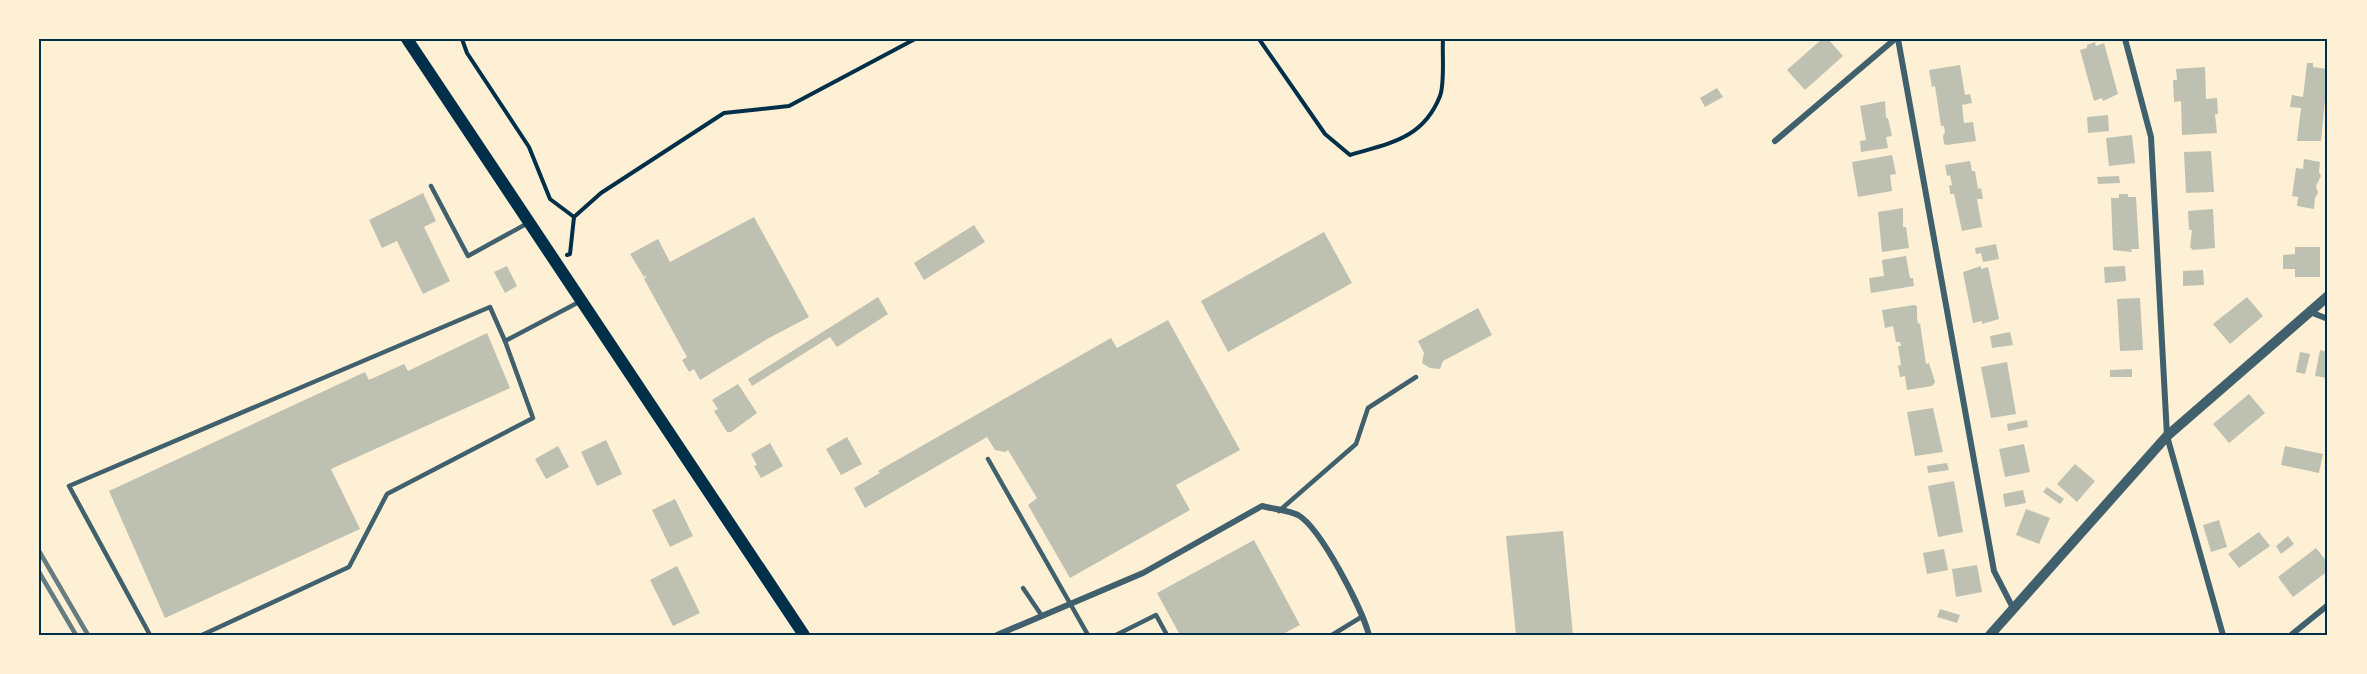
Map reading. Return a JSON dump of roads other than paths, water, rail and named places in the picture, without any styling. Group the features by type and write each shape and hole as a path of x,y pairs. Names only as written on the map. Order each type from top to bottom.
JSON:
{"main road":[{"path":"407,39 804,635"}],"street":[{"path":"1775,141 1897,39 1994,571 2013,608"},
{"path":"2125,39 2151,137 2167,436 2223,635"},
{"path":"1990,635 2167,436 2328,296"},
{"path":"2310,312 2328,319"},
{"path":"997,635 1143,573 1262,506 1299,516 1324,544 1363,616 1369,635"},
{"path":"2291,635 2328,605"}],"lane":[{"path":"431,186 468,256 529,222"},
{"path":"505,341 582,301"},
{"path":"150,635 69,486 490,307 533,418 387,494 349,567 202,635"},
{"path":"1279,511 1356,444 1368,408 1416,376"},
{"path":"988,459 1088,635"},
{"path":"1023,588 1042,616"},
{"path":"1116,635 1156,615 1167,635"},
{"path":"1332,635 1363,616"}],"railway":[{"path":"39,551 88,635"},
{"path":"39,572 76,635"}]}
